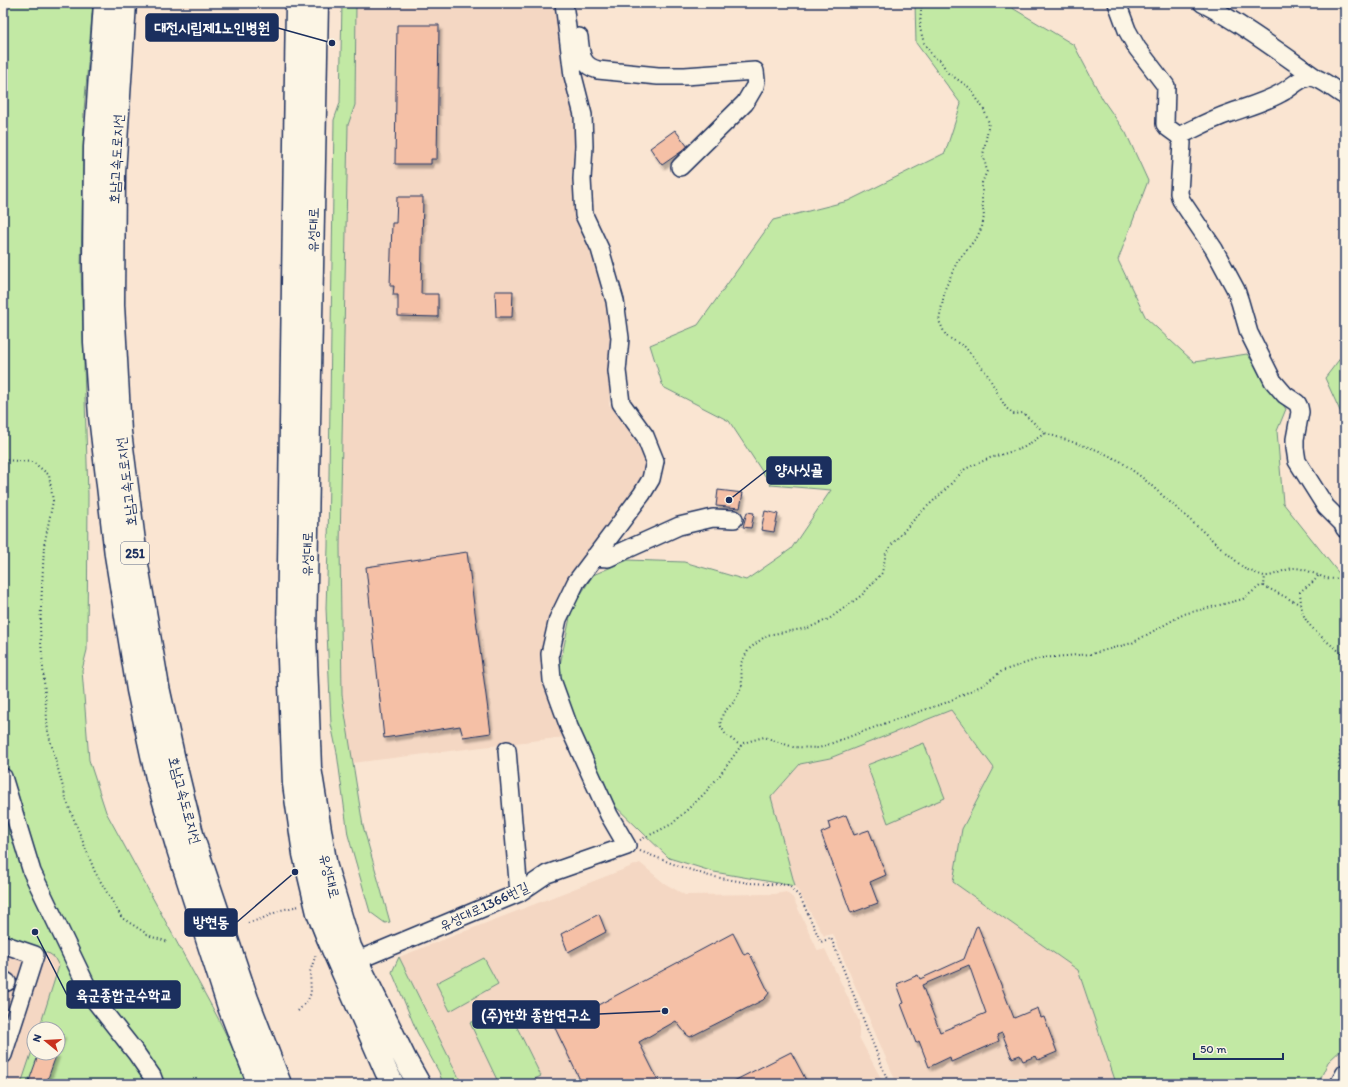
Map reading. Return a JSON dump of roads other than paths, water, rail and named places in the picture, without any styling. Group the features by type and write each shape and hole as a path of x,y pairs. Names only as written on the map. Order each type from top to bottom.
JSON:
{"main road":[{"name":"호남고속도로지선","path":"105,3 95,147 95,342 100,416 116,555 138,690 157,778 177,846 229,1007 259,1084"},
{"name":"호남고속도로지선","path":"125,3 114,173 113,305 120,432 137,565 158,688 193,838 247,999 280,1084"},
{"name":"유성대로","path":"296,3 288,634 294,784 304,854 321,919 419,1084"},
{"name":"유성대로","path":"318,3 305,635 310,768 326,867 350,947 349,964 386,1071 393,1084"}],"street":[{"path":"564,3 573,76 583,115 584,146 582,179 584,215 600,250 615,301 620,338 617,371 621,404 645,436 655,461 651,479 642,494 594,557"},
{"path":"572,3 582,58 589,67 598,70 658,76 685,76 755,71 755,86 745,103 680,167"},
{"path":"1117,3 1127,30 1137,48 1166,86 1165,124 1179,136 1182,143 1179,193 1181,200 1214,249 1236,290 1248,333 1273,381 1285,395 1297,403 1300,407 1295,439 1297,461 1326,507 1342,523 1345,529"},
{"path":"1202,3 1274,48 1345,96"},
{"path":"1179,136 1229,113 1241,110 1281,93 1303,78 1315,77"},
{"path":"594,557 608,558 679,526 713,518 734,519"},
{"name":"유성대로1366번길","path":"349,964 519,893 547,874 628,846 609,815 575,741 552,680 550,654 558,619 576,582 594,557"},
{"path":"507,750 519,893"},
{"path":"3,777 32,872 92,997 136,1053 152,1076 155,1084"},
{"path":"3,944 35,955 3,1054"},
{"path":"1339,1084 1345,1073"}],"place":[{"name":"대전시립제1노인병원","path":"332,43"},
{"name":"양사싯골","path":"729,500"},
{"name":"방현동","path":"295,872"},
{"name":"육군종합군수학교","path":"35,932"},
{"name":"(주)한화 종합연구소","path":"665,1011"}]}
